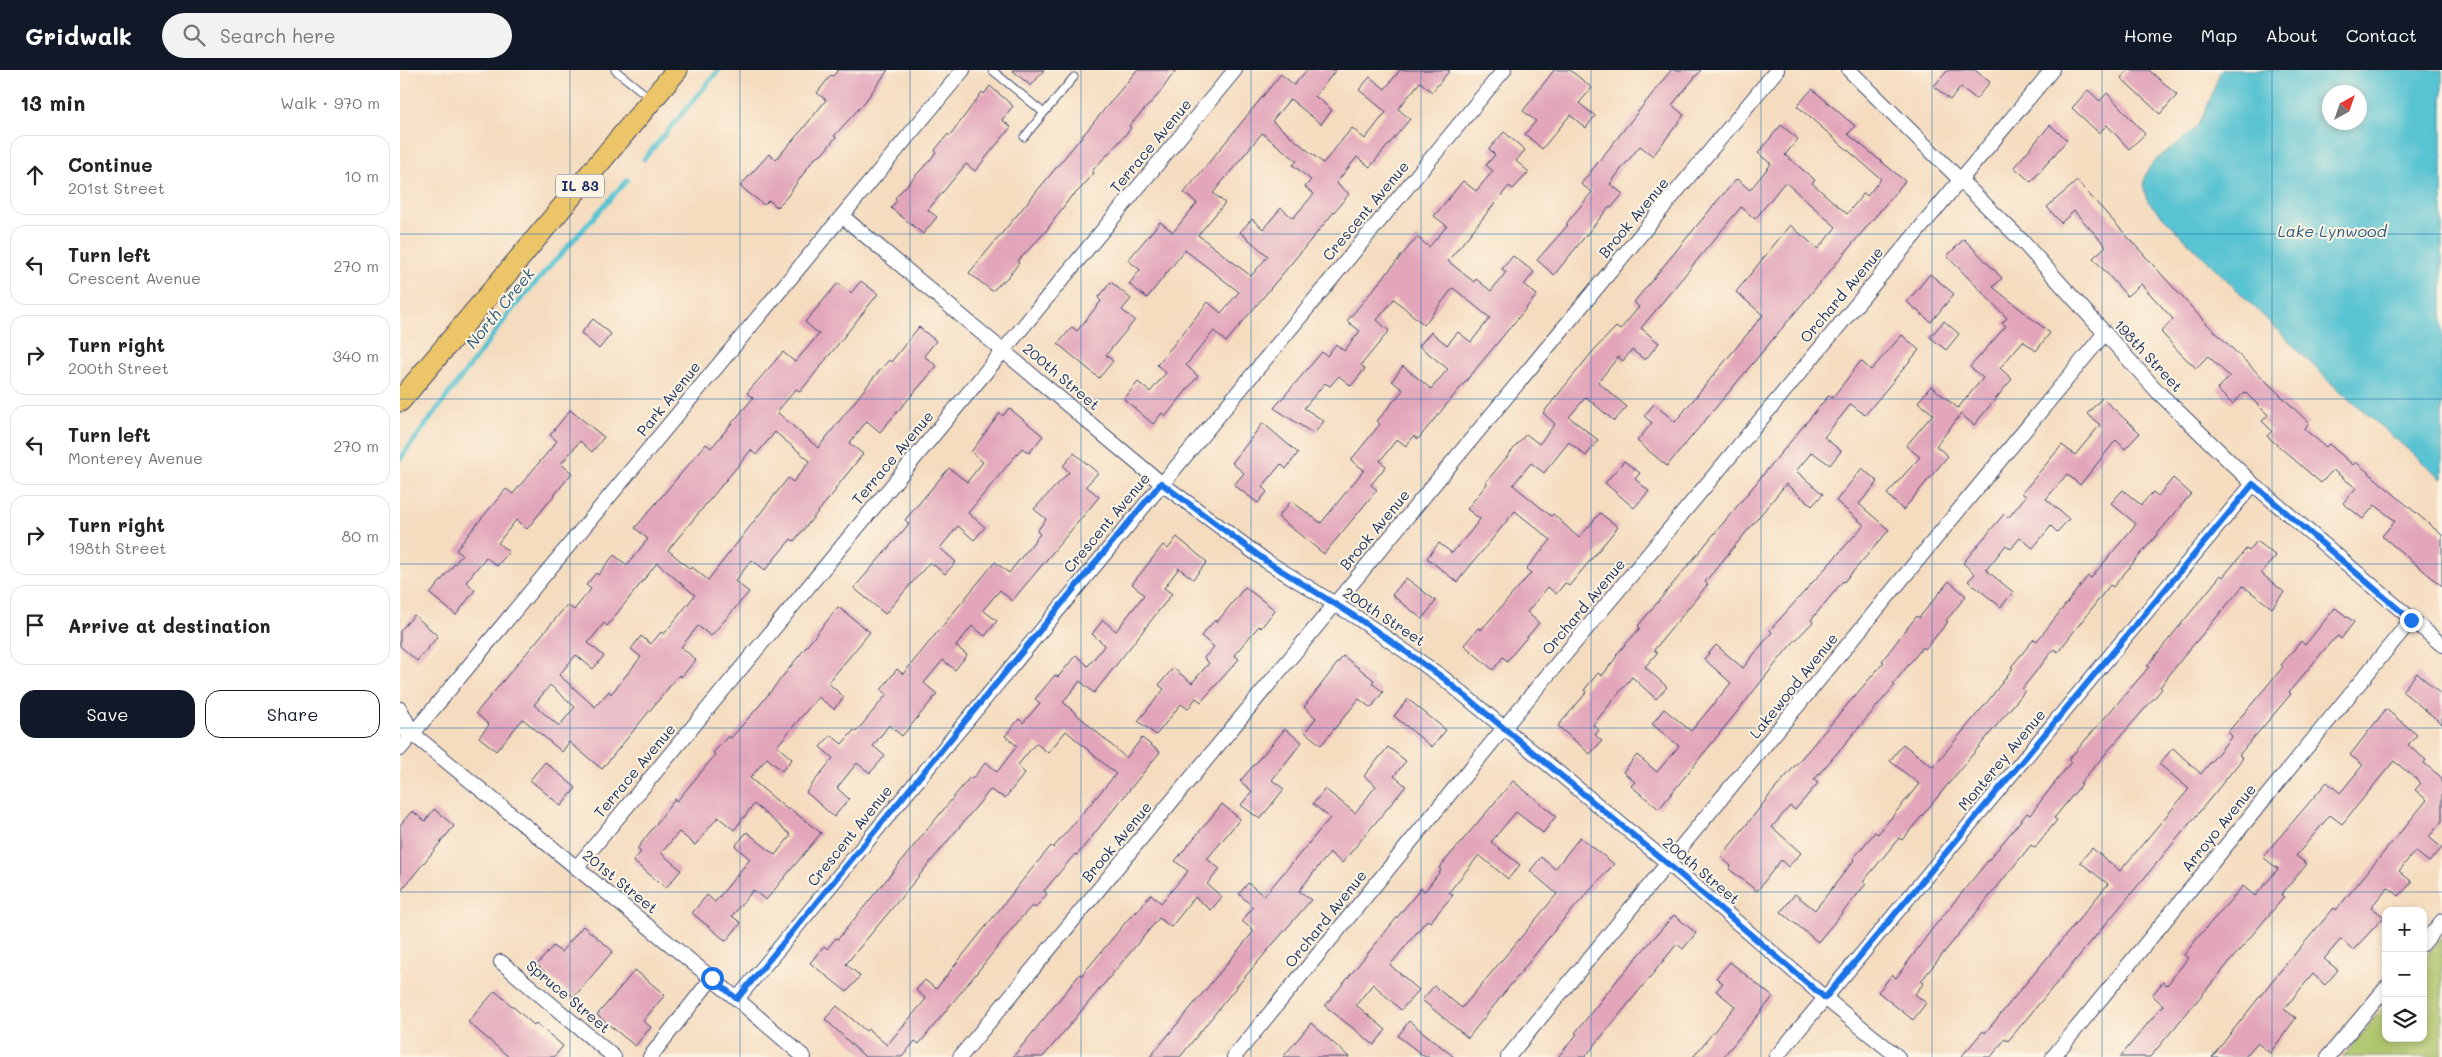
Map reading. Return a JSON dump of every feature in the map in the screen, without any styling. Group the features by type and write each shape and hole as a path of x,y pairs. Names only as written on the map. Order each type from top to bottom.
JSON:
{"main road":[{"name":"IL 83","path":"400,401 677,70"}],"street":[{"name":"Park Avenue","path":"400,749 963,70"},
{"name":"Terrace Avenue","path":"576,868 1235,70"},
{"name":"Crescent Avenue","path":"737,999 1161,483 1504,70"},
{"name":"Brook Avenue","path":"960,1057 1778,70"},
{"name":"198th Street","path":"1849,70 2022,241 2158,392 2253,484 2442,645"},
{"name":"Orchard Avenue","path":"1234,1057 1504,728 2052,70"},
{"name":"200th Street","path":"842,216 1161,483 1266,561 1409,652 1504,728 1825,998 1898,1057"},
{"name":"Lakewood Avenue","path":"1508,1057 2104,334"},
{"name":"Monterey Avenue","path":"1776,1057 2253,484"},
{"name":"Arroyo Avenue","path":"2053,1057 2411,620"},
{"name":"201st Street","path":"400,709 413,734"},
{"name":"201st Street","path":"400,728 413,734 712,978 804,1057"},
{"path":"2427,939 2442,921"},
{"name":"Spruce Street","path":"501,962 614,1057"},
{"path":"650,1057 712,978"},
{"path":"2328,1057 2382,993"}],"lane":[{"path":"615,70 652,99"},
{"path":"992,70 1044,113"},
{"path":"1024,137 1074,77"}],"green space":[{"path":"2442,937 2442,1057 2343,1057 2382,1010 2382,1042 2427,1042 2427,955"}],"water":[{"name":"Lake Lynwood","path":"2221,70 2442,70 2442,479 2332,384 2149,203 2144,189 2145,177 2150,167 2158,158 2190,133 2202,118"}],"building":[{"path":"838,70 888,70 864,103 834,136 836,137 825,151 813,160 787,197 777,207 769,200 764,205 740,186 769,154 776,159 802,130 826,100 817,93 831,75 833,76"},
{"path":"1012,70 1044,70 1031,86"},
{"path":"1137,70 1176,70 1158,95 1129,126 1131,128 1092,171 1094,173 1072,195 1046,231 1017,262 1019,263 1008,277 992,291 969,273"},
{"path":"1307,70 1336,70 1315,96 1332,110 1321,124 1290,99 1272,121 1323,163 1352,128 1365,139 1386,112 1359,90 1370,77 1385,89 1400,70 1450,70 1432,92 1420,82 1398,109 1410,119 1370,167 1357,157 1336,183 1349,194 1226,342 1214,331 1186,365 1198,376 1166,416 1162,413 1153,424 1124,399 1138,382 1150,392 1166,373 1157,365 1208,302 1221,313 1239,292 1185,250 1147,298 1129,284 1140,270 1128,260 1160,222 1173,232 1197,203 1184,193 1281,74 1294,85","holes":["1262,133 1297,161 1293,165 1311,180 1305,187 1314,194 1293,218 1281,208 1263,229 1252,219 1240,232 1268,256 1251,276 1198,235 1225,203 1213,193"]},
{"path":"1554,70 1570,70 1592,88 1579,103 1595,116 1586,128 1570,115 1542,149 1525,134 1536,121 1523,111"},
{"path":"1671,70 1701,70 1672,105 1684,115 1653,156 1640,146 1622,168 1610,184 1623,194 1611,208 1609,207 1554,275 1537,260 1568,225 1566,224 1592,192 1581,184"},
{"path":"1948,70 1975,70 1990,82 1976,99 1961,87 1950,100 1934,86"},
{"path":"2128,70 2149,70 2177,95 2160,114 2121,78"},
{"path":"990,86 1013,106 1002,120 1011,127 975,171 966,164 928,210 937,217 923,234 891,208 897,200 895,198 931,159 936,152 935,150 948,134 950,136 982,92 984,94"},
{"path":"1812,89 1855,126 1848,134 1905,181 1667,466 1637,441 1652,423 1644,416 1654,404 1675,422 1763,315 1736,292 1790,225 1818,249 1836,227 1785,182 1755,219 1741,207 1641,328 1659,343 1645,360 1632,350 1623,361 1618,357 1598,382 1627,407 1614,421 1586,397 1569,417 1598,440 1586,456 1569,442 1544,473 1531,463 1513,485 1551,516 1553,514 1579,538 1600,513 1618,527 1569,586 1565,583 1556,594 1548,587 1527,612 1539,623 1507,661 1503,657 1493,670 1464,645 1478,628 1481,630 1531,573 1526,569 1551,540 1515,511 1457,582 1427,558 1439,543 1452,553 1470,532 1480,519 1467,509 1487,484 1486,482 1526,434 1539,444 1555,424 1543,413 1594,350 1616,327 1620,330 1639,307 1634,302 1718,200 1737,179 1750,190 1771,164 1758,153 1781,125 1798,139 1785,155 1815,180 1812,183 1847,214 1864,193 1867,196 1881,179 1797,106"},
{"path":"2088,90 2100,101 2107,93 2145,134 2129,149 2107,125 2099,133 2072,108"},
{"path":"2050,125 2067,140 2031,182 2014,167"},
{"path":"1504,132 1525,150 1516,161 1529,172 1513,189 1509,186 1448,261 1474,282 1476,279 1491,291 1506,272 1502,269 1513,256 1534,272 1524,285 1537,295 1418,439 1414,436 1406,446 1397,439 1380,461 1386,466 1371,485 1377,490 1324,554 1278,517 1291,501 1321,523 1364,470 1351,460 1380,424 1377,421 1403,390 1392,381 1403,366 1431,389 1448,369 1419,346 1431,332 1447,345 1458,332 1471,342 1490,318 1453,288 1424,325 1394,299 1377,320 1389,331 1361,365 1365,369 1351,386 1339,376 1330,386 1325,383 1304,408 1324,421 1314,434 1274,408 1322,352 1327,356 1336,344 1344,351 1360,331 1347,321 1417,237 1429,247 1447,226 1434,216 1463,181 1476,191 1493,171 1486,165 1495,155 1489,149"},
{"path":"2077,181 2203,320 2309,423 2304,429 2326,447 2329,444 2353,465 2356,462 2442,535 2442,586 2382,536 2395,521 2375,505 2363,519 2343,503 2356,488 2333,470 2321,483 2267,436 2272,431 2262,421 2268,415 2245,392 2232,404 2217,389 2230,377 2208,356 2196,368 2181,354 2161,332 2173,319 2141,284 2127,296 2093,258 2106,246 2074,211 2061,223 2047,207"},
{"path":"1964,239 2002,278 1993,287 2050,333 2036,351 2023,341 2000,368 2012,379 1974,425 1961,414 1936,446 1948,456 1903,510 1887,494 1920,457 1906,446 1933,414 1918,402 1931,386 1958,408 1983,378 1970,367 2006,326 2002,323 2007,318 1947,256"},
{"path":"1930,274 1954,294 1931,322 1907,302"},
{"path":"861,281 878,294 800,392 796,389 777,412 818,448 874,377 889,360 891,362 919,327 936,341 924,356 937,366 880,432 867,421 849,443 863,454 836,490 794,541 791,539 765,570 752,560 735,581 749,592 711,636 698,626 681,647 696,660 681,677 679,675 602,769 569,742 562,752 523,719 496,751 479,737 489,725 476,713 567,605 574,610 591,589 586,585 596,573 598,575 614,555 627,565 648,539 635,528 706,444 711,448 753,398 747,393 783,352 795,362 819,334 805,322 838,283 851,293","holes":["775,432 810,461 793,482 788,478 708,580 692,567 690,569 668,550 751,450 756,455","657,563 695,595 664,634 661,632 651,644 641,636 631,649 641,657 611,694 609,691 595,707 559,675 576,655 593,669 604,656 588,643 604,623 607,626","550,685 575,707 559,726 534,705"]},
{"path":"1111,282 1131,299 1122,310 1135,320 1106,355 1113,361 1099,378 1058,344 1072,327 1077,331 1101,301 1098,298"},
{"path":"593,319 611,334 599,349 581,333"},
{"path":"1944,321 1959,334 1946,350 1930,337"},
{"path":"1902,335 1919,350 1865,415 1851,404 1824,437 1841,451 1830,465 1812,452 1796,471 1823,494 1812,506 1786,484 1705,582 1708,584 1654,650 1657,653 1645,667 1667,687 1656,699 1632,677 1593,725 1599,730 1595,735 1602,741 1590,754 1558,726 1587,692 1584,690 1598,673 1602,676 1616,655 1640,628 1638,626 1829,395 1832,398 1861,361 1871,370"},
{"path":"2102,398 2140,433 2125,449 2116,440 2080,485 2067,474 2046,499 2069,519 2057,532 2051,526 2033,548 2020,538 2011,549 2006,545 1986,570 2013,592 2001,607 1968,581 1975,574 1963,563 2004,514 2008,518 2026,496 2022,493 2062,445 2075,455 2100,425 2087,414"},
{"path":"1009,408 1043,436 1029,453 1022,448 968,513 985,527 974,540 958,526 940,548 956,562 945,574 930,562 885,614 854,588 909,524 905,520 949,468 967,482 983,462 971,452 1000,413 1003,416"},
{"path":"570,410 604,437 592,452 580,441 561,464 572,473 527,529 516,520 498,543 509,552 497,566 486,557 466,582 475,590 456,615 430,594 462,555 456,550 476,525 506,489 513,494 557,441 550,435"},
{"path":"1263,423 1298,453 1286,469 1281,464 1262,487 1267,492 1258,503 1234,485 1244,473 1232,463"},
{"path":"1074,453 1098,473 1086,486 1099,497 1012,601 1000,590 983,610 997,621 985,636 972,626 956,646 967,655 955,670 943,660 924,683 937,694 902,736 889,725 873,746 885,756 870,773 857,763 837,788 849,799 834,817 806,792 833,758 820,747 831,735 842,744 854,730 856,732 887,694 881,690 897,669 903,674 995,562 1009,573 1040,534 1037,531 1046,519 1034,509 1069,472 1063,466"},
{"path":"1624,461 1640,473 1635,479 1649,491 1634,508 1605,483"},
{"path":"1862,468 1878,482 1859,504 1889,530 1843,581 1811,620 1813,622 1789,647 1659,809 1631,786 1635,782 1623,772 1637,755 1657,772 1679,746 1652,724 1664,709 1691,731 1731,683 1704,659 1716,645 1743,668 1772,632 1770,630 1864,525 1836,501"},
{"path":"2173,478 2191,494 2113,587 2110,585 2058,652 2054,649 2022,689 2025,691 1902,840 1899,838 1863,882 1866,884 1818,942 1781,912 1795,894 1815,910 1875,832 1878,834 1919,784 1890,761 1903,744 1933,767 1988,701 2013,668 2011,667 2034,639 2037,641 2088,576 2091,578 2136,524 2111,503 2123,490 2141,505 2153,492 2158,496"},
{"path":"1177,537 1207,562 1193,579 1179,568 1164,588 1172,594 1094,693 1080,681 1063,702 1126,758 1142,738 1160,752 1077,855 1075,854 1044,891 1047,894 1035,908 1032,906 1021,918 919,1044 915,1041 902,1057 865,1057 825,1019 837,1006 866,1031 868,1029 887,1045 926,999 916,990 925,980 936,989 1051,846 1053,848 1116,774 1066,731 1048,753 1036,743 1017,766 1025,773 1005,798 990,790 846,964 860,976 847,992 810,963 824,946 827,949 836,938 838,939 970,777 972,779 986,762 997,772 1017,746 1005,736 1019,719 1023,723 1040,703 1035,699 1055,675 1058,677 1076,655 1088,666 1105,645 1092,634 1103,620 1116,631 1144,595 1132,584 1163,545 1168,549"},
{"path":"2257,541 2276,556 2261,573 2284,592 2272,608 2243,586 2184,656 2160,687 2162,689 2080,783 2082,784 2054,818 2057,820 2035,848 2031,845 1921,981 1924,983 1915,994 1926,1003 1913,1020 1878,992 1892,975 1896,978 1933,928 2027,813 2030,815 2071,762 2068,760 2149,667 2147,666 2221,575 2223,577 2246,549 2249,551"},
{"path":"1406,578 1436,601 1422,619 1392,595"},
{"path":"1949,581 1966,596 1946,621 1948,622 1925,649 1923,647 1893,684 1895,685 1814,780 1818,783 1795,810 1790,806 1772,827 1801,853 1788,867 1781,860 1757,891 1729,869 1731,866 1721,857 1769,796 1884,662 1882,661 1917,616 1919,618"},
{"path":"1245,587 1275,610 1261,628 1259,626 1234,655 1239,659 1201,702 1196,698 1188,709 1181,704 1156,735 1138,721 1164,689 1159,685 1173,668 1192,683 1209,663 1204,658 1214,647 1201,636 1215,620 1217,622"},
{"path":"838,607 870,632 828,683 844,697 834,709 818,697 777,746 792,759 782,771 767,758 750,778 788,810 789,808 821,833 766,900 753,890 732,916 741,923 726,941 692,913 707,895 715,902 750,859 735,846 747,832 775,855 791,835 754,804 734,830 718,817 695,845 679,832 661,853 681,870 666,888 633,861 641,852 637,849 675,799 677,801 715,755 713,753 728,736 731,738 759,706"},
{"path":"2335,608 2354,622 2341,639 2338,636 2330,643 2289,692 2291,694 2239,755 2243,758 2196,816 2008,1041 2005,1039 1991,1057 1961,1057 1983,1031 1985,1033 2108,884 2080,862 2092,848 2120,871 2189,789 2159,764 2173,748 2201,774 2232,736 2228,732 2283,667 2281,665 2301,641 2305,645"},
{"path":"414,615 438,636 417,661 400,646 400,631"},
{"path":"1343,656 1374,680 1372,683 1383,692 1371,708 1359,699 1321,745 1305,732 1316,718 1304,707"},
{"path":"2417,673 2442,695 2442,724 2402,691"},
{"path":"1408,699 1446,730 1432,747 1394,716"},
{"path":"2386,709 2417,735 2408,745 2426,760 2424,763 2442,778 2442,821 2429,837 2442,848 2429,862 2415,851 2399,871 2412,882 2399,896 2388,887 2371,907 2382,915 2382,919 2353,950 2341,939 2324,959 2338,970 2325,985 2313,974 2284,1009 2296,1018 2270,1053 2257,1043 2245,1057 2212,1057 2276,976 2334,908 2336,910 2427,800 2415,790 2421,783 2394,761 2342,824 2330,815 2296,856 2307,864 2281,895 2284,897 2150,1057 2120,1057 2163,1005 2152,995 2163,982 2167,985 2188,958 2184,955 2198,937 2243,886 2255,896 2278,869 2263,857 2277,840 2327,782 2340,793 2363,765 2350,755"},
{"path":"1285,729 1302,742 1272,780 1284,789 1260,819 1241,805 1252,791 1240,781"},
{"path":"1388,747 1406,761 1394,776 1406,786 1342,863 1330,853 1318,867 1299,891 1311,900 1238,985 1180,1057 1150,1057 1254,931 1242,921 1253,907 1239,894 1248,883 1264,896 1330,818 1313,804 1325,789 1355,813 1376,786 1364,776"},
{"path":"545,762 576,788 561,806 530,780"},
{"path":"1513,781 1556,816 1543,833 1516,812 1491,842 1520,865 1508,879 1479,855 1449,892 1453,895 1430,922 1427,920 1390,965 1419,990 1401,1010 1373,984 1356,1005 1386,1030 1374,1045 1325,1006 1421,888 1425,891 1441,870 1439,868"},
{"path":"1222,804 1240,819 1207,859 1220,869 1207,884 1222,897 1211,910 1195,897 1171,927 1159,918 1043,1057 1013,1057 1080,974 1082,975 1135,911 1136,913 1151,894 1161,903 1188,871 1175,861"},
{"path":"434,809 454,826 400,892 400,825 412,811 425,821"},
{"path":"1580,837 1614,864 1562,921 1468,1038 1422,1000 1434,986 1462,1008 1557,894 1530,871 1541,857 1555,869"},
{"path":"1674,915 1696,933 1683,949 1677,944 1585,1057 1558,1057 1618,979"},
{"path":"583,926 613,951 574,997 537,965 553,946 561,952"},
{"path":"1730,962 1773,997 1723,1057 1693,1057 1735,1006 1716,991 1723,983 1716,978"},
{"path":"635,970 665,995 643,1021 651,1027 635,1046 597,1015"},
{"path":"495,991 534,1025 536,1023 563,1046 554,1057 509,1057 468,1022"},
{"path":"1409,1021 1454,1057 1425,1057 1398,1036"},
{"path":"1311,1023 1349,1057 1283,1057"}],"waterway":[{"path":"644,159 719,70"},
{"name":"North Creek","path":"400,459 514,307 627,180"}],"route":[{"path":"712,978 737,999 1161,483 1266,561 1359,619 1409,652 1442,677 1668,864 1825,998 2253,484 2411,620"}]}
